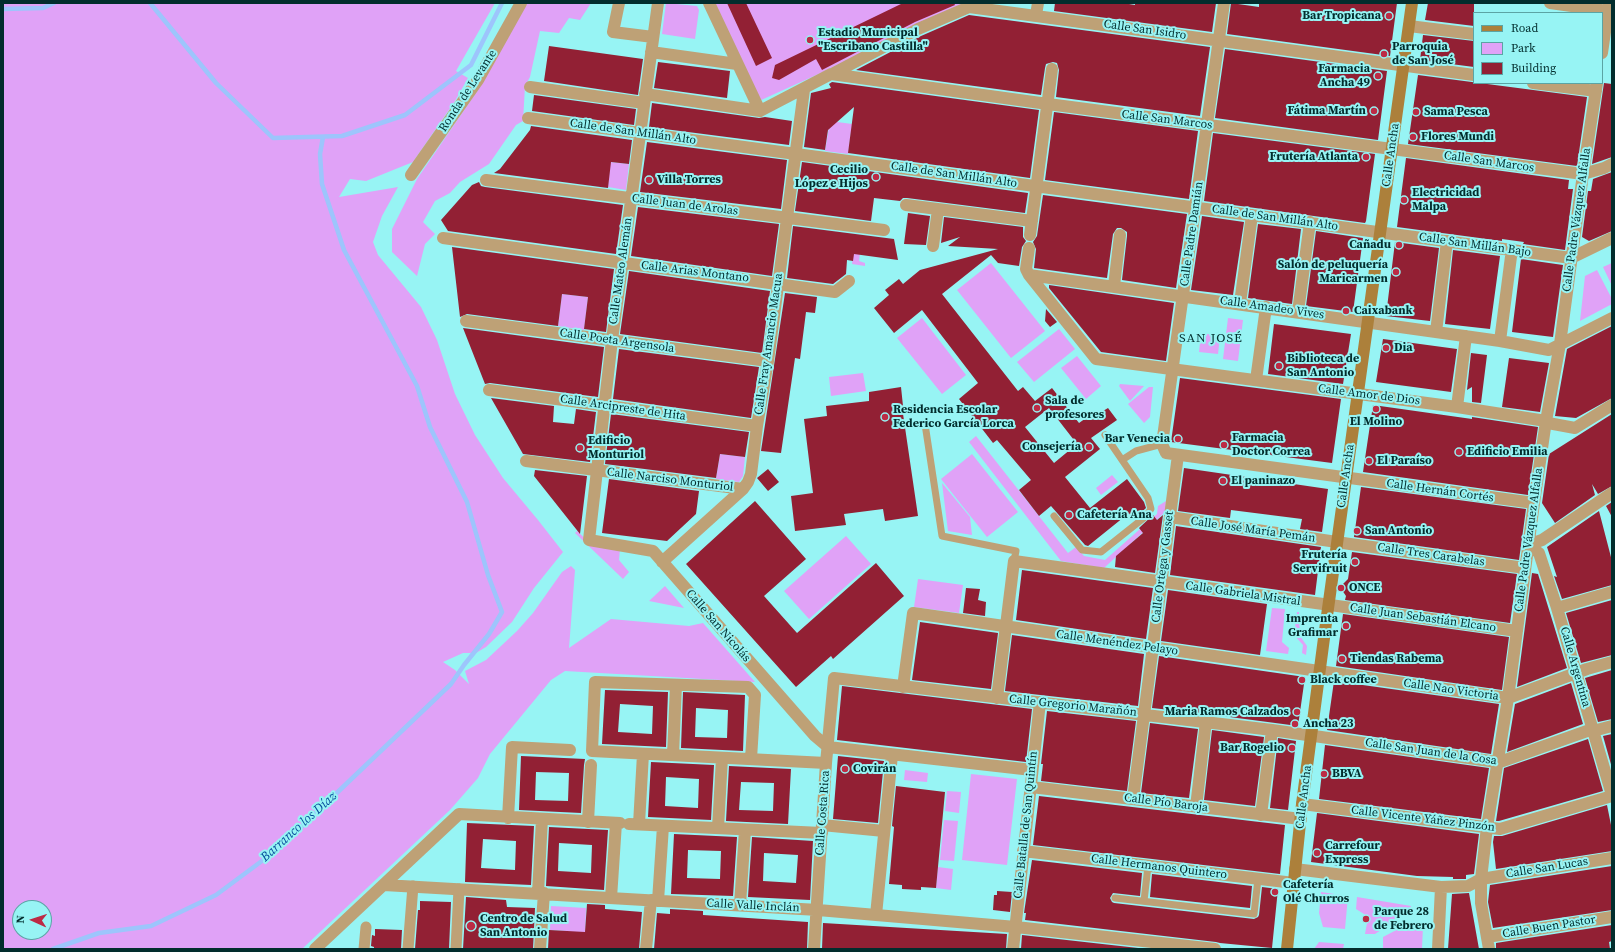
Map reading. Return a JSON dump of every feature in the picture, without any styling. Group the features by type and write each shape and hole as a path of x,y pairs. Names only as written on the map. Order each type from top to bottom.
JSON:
{"main road":[{"name":"Calle Ancha","path":"1287,949 1302,804 1412,3"}],"street":[{"name":"Ronda de Levante","path":"411,175 478,80 521,3"},
{"path":"619,3 613,32 653,38"},
{"name":"Calle Mateo Alemán","path":"589,540 612,340 658,3"},
{"path":"709,3 760,111"},
{"path":"1036,15 1038,3"},
{"name":"Calle Padre Damián","path":"1162,444 1224,3"},
{"path":"1550,3 1610,9 1603,47"},
{"name":"Calle San Isidro","path":"831,74 918,29 975,5 1036,15 1473,75"},
{"path":"1409,26 1473,34"},
{"path":"651,52 737,64"},
{"path":"1030,235 1052,69"},
{"path":"530,87 760,111 804,90 831,74"},
{"name":"Calle San Marcos","path":"831,74 1583,174"},
{"path":"1549,84 1597,87"},
{"name":"Calle Padre Vázquez Alfalla","path":"1488,943 1481,904 1481,879 1487,827 1508,698 1524,568 1546,421 1560,344 1583,174 1597,87"},
{"name":"Calle Fray Amancio Macua","path":"662,562 743,489 748,482 768,361 804,90"},
{"name":"Calle de San Millán Alto","path":"528,118 1380,232"},
{"path":"1583,174 1612,164"},
{"name":"Calle Juan de Arolas","path":"486,180 884,230"},
{"path":"906,205 1032,221"},
{"path":"933,246 938,209"},
{"path":"1240,303 1252,215"},
{"path":"1298,312 1310,222"},
{"name":"Calle San Millán Bajo","path":"1380,232 1571,258"},
{"path":"1114,286 1120,235"},
{"name":"Calle Arias Montano","path":"442,238 835,292 849,281"},
{"path":"1571,258 1612,238"},
{"path":"1436,332 1448,241"},
{"path":"1029,248 1026,269 1029,275"},
{"path":"1500,341 1512,249"},
{"name":"Calle Amadeo Vives","path":"1029,275 1240,303 1500,341 1549,350 1612,318"},
{"name":"Calle Amor de Dios","path":"1029,275 1096,359 1457,407 1546,421 1548,423 1575,428 1612,405"},
{"path":"1256,380 1266,307"},
{"name":"Calle Poeta Argensola","path":"466,321 768,361"},
{"path":"1457,407 1466,336"},
{"name":"Calle Arcipreste de Hita","path":"489,390 757,426"},
{"path":"1162,444 1166,453 1178,455"},
{"name":"Calle Hernán Cortés","path":"1178,455 1534,503"},
{"name":"Calle Ortega y Gasset","path":"1133,799 1178,455"},
{"name":"Calle Narciso Monturiol","path":"526,461 743,489"},
{"path":"1528,545 1542,540 1612,493"},
{"name":"Calle José María Pemán","path":"1170,517 1337,542"},
{"name":"Calle San Nicolás","path":"589,540 652,551 815,736 828,747"},
{"name":"Calle Tres Carabelas","path":"1337,542 1524,568"},
{"name":"Calle Argentina","path":"1528,545 1539,554 1577,673 1612,795"},
{"path":"997,698 1014,562"},
{"name":"Calle Gabriela Mistral","path":"1014,562 1329,606"},
{"path":"1557,608 1612,592"},
{"name":"Calle Juan Sebastián Elcano","path":"1329,606 1517,631"},
{"name":"Calle Menéndez Pelayo","path":"903,686 913,613 1320,671"},
{"name":"Calle Nao Victoria","path":"1320,671 1508,698 1612,662"},
{"name":"Calle Costa Rica","path":"814,949 818,910 826,763 834,678"},
{"name":"Calle Gregorio Marañón","path":"834,678 1206,721 1312,735"},
{"path":"751,759 755,695 748,687 595,682 592,751 826,763"},
{"path":"673,755 676,685"},
{"name":"Calle Batalla de San Quintín","path":"1013,949 1040,702"},
{"path":"1196,807 1206,721"},
{"name":"Calle San Juan de la Cosa","path":"1312,735 1490,761 1497,764 1587,731 1612,726"},
{"path":"1262,815 1272,730"},
{"path":"508,818 512,747 570,750"},
{"path":"828,747 1032,770"},
{"path":"611,898 626,824 643,754"},
{"path":"876,915 892,755"},
{"path":"718,828 722,758"},
{"path":"588,822 591,766"},
{"name":"Calle Pío Baroja","path":"1031,787 1301,819"},
{"name":"Calle Vicente Yáñez Pinzón","path":"1302,804 1500,829 1612,795"},
{"path":"315,949 459,814 508,818 745,830 822,829 884,831"},
{"path":"540,949 542,819"},
{"path":"646,949 655,900 663,826"},
{"path":"740,905 745,830"},
{"name":"Calle Hermanos Quintero","path":"1024,851 1294,883"},
{"name":"Calle San Lucas","path":"1295,869 1441,887 1468,886 1481,879 1612,858"},
{"name":"Calle Valle Inclán","path":"384,885 818,910 1016,927 1216,949"},
{"path":"408,949 413,886"},
{"path":"1438,949 1441,887"},
{"path":"456,949 459,889"},
{"name":"Calle Buen Pastor","path":"1488,943 1612,916"},
{"path":"364,949 366,927"}],"lane":[{"path":"925,424 942,536 1016,551 1014,562"},
{"path":"1054,516 1082,550 1101,552 1145,517 1151,509 1148,498 1105,435"},
{"path":"1122,460 1136,450 1162,444"},
{"path":"1144,901 1148,866"},
{"path":"1115,898 1254,914 1258,879"}],"green space":[{"path":"3,3 495,3 456,71 468,78 455,101 413,162 366,181 350,179 339,197 398,187 382,216 373,242 378,255 421,307 437,340 455,394 475,435 503,478 563,552 534,588 512,622 486,647 476,653 463,653 443,662 455,670 469,684 465,671 486,660 517,631 533,613 562,572 571,566 575,570 569,648 611,619 689,626 703,623 755,682 565,671 551,680 490,754 478,778 450,810 302,949 3,949"},
{"path":"527,3 591,3 580,20 569,18 559,33 540,31 530,77 525,86 523,121 516,125 489,164 460,182 450,193 435,201 423,222 435,234 425,244 417,276 392,252 392,229 417,179 480,87"},
{"path":"666,3 697,6 699,10 695,39 662,34"},
{"name":"Estadio Municipal \"Escribano Castilla\"","path":"713,3 965,3 823,72 759,101"},
{"path":"830,121 852,124 848,154 825,151"},
{"path":"610,162 629,164 626,190 608,187"},
{"path":"856,235 862,235 859,261 865,263 865,266 852,264"},
{"path":"991,263 1045,331 1011,358 957,290"},
{"path":"1612,263 1612,286 1603,267"},
{"path":"1597,270 1612,299 1612,304 1580,321 1585,276"},
{"path":"562,294 588,297 584,330 558,326"},
{"path":"922,318 966,375 942,394 897,338"},
{"path":"1228,318 1243,320 1238,361 1223,359"},
{"path":"1059,329 1075,349 1034,382 1017,362"},
{"path":"1201,333 1220,336 1218,354 1199,352"},
{"path":"1077,356 1101,386 1086,399 1061,368"},
{"path":"863,373 866,391 831,396 829,377"},
{"path":"1120,384 1144,386 1130,401 1119,386"},
{"path":"1149,387 1153,387 1150,417 1144,423 1128,404"},
{"path":"976,436 1068,553 1076,547 1084,556 1105,560 1157,514 1158,506 1166,501 1165,512 1104,568 1061,561 969,442"},
{"path":"720,454 745,457 743,476 739,482 716,479"},
{"path":"972,454 1018,512 987,537 941,479"},
{"path":"1112,475 1118,482 1101,495 1096,488"},
{"path":"942,483 970,517 972,535 948,531"},
{"path":"577,531 590,543 620,549 619,560 629,572 623,579 575,533"},
{"path":"846,536 871,564 809,619 784,591"},
{"path":"918,579 963,585 959,613 914,607"},
{"path":"665,586 684,608 649,601"},
{"path":"1272,608 1285,609 1282,642 1289,648 1288,654 1266,651"},
{"path":"1297,612 1299,612 1300,636 1307,646 1306,655 1302,653 1303,645 1294,635"},
{"path":"905,770 928,773 927,782 904,780"},
{"path":"971,774 1017,779 1007,865 962,860"},
{"path":"947,791 961,792 959,813 945,811"},
{"path":"944,820 958,821 954,861 940,860"},
{"path":"938,867 953,869 951,890 936,888"},
{"path":"1321,892 1348,896 1345,929 1323,927 1319,913"},
{"path":"1357,897 1411,906 1410,911 1375,934 1365,934 1367,923 1364,914 1356,909"},
{"path":"551,906 586,908 585,937 567,931 550,930"},
{"path":"1406,925 1423,926 1422,949 1383,949 1383,937"},
{"path":"1319,942 1344,944 1343,949 1314,949"}],"building":[{"path":"727,3 746,3 772,58 756,66"},
{"path":"903,3 954,3 955,5 915,22 822,70 816,59 779,80 772,78 775,65"},
{"path":"1055,3 1123,3 1135,5 1135,3 1216,3 1212,32 1054,11"},
{"path":"1231,3 1259,7 1259,3 1397,3 1390,56 1227,34"},
{"path":"1428,3 1474,3 1473,26 1425,20"},
{"path":"969,15 1210,47 1200,116 1056,97 1059,70 1057,63 1053,62 1046,64 1041,95 856,70 921,36"},
{"path":"1423,35 1473,41 1473,67 1420,60"},
{"path":"549,46 643,59 638,95 544,81"},
{"path":"1225,49 1387,71 1378,140 1215,118"},
{"path":"658,62 730,71 727,98 654,88"},
{"path":"1418,75 1473,82 1473,84 1487,84 1587,97 1577,166 1408,144"},
{"path":"832,82 1039,110 1030,178 848,153 854,107 828,130 825,150 804,147 811,93 831,88 829,84"},
{"path":"1604,83 1612,84 1612,157 1592,164"},
{"path":"534,95 636,109 634,125 532,111"},
{"path":"652,103 759,118 765,117 792,121 789,145 649,127"},
{"path":"1054,112 1198,131 1189,199 1045,180"},
{"path":"531,126 632,140 629,164 611,162 608,188 494,173 500,169 530,130"},
{"path":"1213,133 1375,154 1365,223 1204,201"},
{"path":"647,142 787,160 781,209 640,192"},
{"path":"1406,158 1569,180 1568,189 1573,189 1565,250 1523,244 1524,242 1502,239 1502,241 1397,227"},
{"path":"802,162 1028,193 1025,213 907,198 903,198 900,201 874,198 871,221 795,211"},
{"path":"1612,172 1612,231 1589,241 1582,237 1588,191 1591,191 1593,179"},
{"path":"479,182 481,186 485,187 623,205 616,254 448,231 441,220 472,185"},
{"path":"1043,195 1187,214 1176,288 1122,280 1127,232 1121,228 1117,228 1113,234 1107,278 1034,268 1036,249 1033,242 1037,236"},
{"path":"638,207 779,224 772,276 631,256"},
{"path":"908,213 930,216 926,245 904,244"},
{"path":"1202,216 1244,222 1233,295 1191,290"},
{"path":"944,217 1023,227 1023,237 1026,241 1022,247 1019,266 998,263 991,255 942,294 1018,391 1023,387 1035,401 1052,388 1079,423 1096,411 1098,414 1108,408 1117,420 1091,438 1100,449 1065,477 1090,508 1127,479 1144,502 1146,508 1133,520 1129,513 1088,546 1085,545 1051,506 1039,516 1019,490 1031,480 997,440 993,443 959,399 978,383 922,310 894,333 874,308 889,295 885,290 899,279 903,284 920,270 998,249 948,246 960,237 941,243","holes":["1049,408 1077,444 1054,463 1025,427"]},
{"path":"1258,224 1301,229 1292,304 1248,298"},
{"path":"793,226 894,239 898,260 854,254 853,261 847,260 846,274 833,284 787,278"},
{"path":"1316,231 1363,238 1353,312 1306,306"},
{"path":"1395,242 1439,248 1430,321 1386,316"},
{"path":"452,247 614,269 606,332 584,329 588,297 562,294 558,326 467,314 460,317"},
{"path":"1453,250 1500,256 1490,329 1445,324"},
{"path":"1521,259 1563,265 1553,337 1512,332"},
{"path":"629,271 770,291 762,353 620,334"},
{"path":"1049,285 1174,303 1166,361 1101,352 1049,288"},
{"path":"785,293 817,297 815,313 806,312 800,359 795,358 781,453 761,451"},
{"path":"1046,309 1057,322 1050,327 1045,321"},
{"path":"1274,324 1351,334 1343,384 1268,374"},
{"path":"1612,326 1612,398 1576,418 1555,416 1567,349"},
{"path":"463,328 604,347 598,397 490,383 485,384"},
{"path":"1383,339 1457,349 1451,392 1376,382"},
{"path":"619,349 759,367 751,418 613,399"},
{"path":"1471,353 1487,355 1481,403 1472,402 1472,387 1467,390"},
{"path":"1509,358 1549,363 1540,412 1502,407"},
{"path":"1180,378 1341,399 1332,463 1171,442"},
{"path":"901,387 902,407 918,516 885,521 883,509 844,514 846,525 795,531 791,496 813,493 804,419 827,416 826,406 869,401 869,392"},
{"path":"491,398 554,406 553,422 574,424 576,409 596,412 590,462 523,454"},
{"path":"1373,405 1538,427 1528,495 1363,472"},
{"path":"611,414 749,432 745,457 720,454 716,478 605,464"},
{"path":"1612,414 1612,486 1598,494 1592,484 1595,495 1555,523 1542,503 1549,454"},
{"path":"1184,468 1328,489 1322,532 1300,529 1302,519 1231,510 1230,518 1178,511"},
{"path":"768,469 779,482 768,491 757,478"},
{"path":"535,470 587,476 580,534 534,476"},
{"path":"609,479 699,491 696,514 667,541 602,533"},
{"path":"1361,487 1526,509 1519,560 1354,537"},
{"path":"755,501 806,559 764,596 797,633 876,563 904,596 833,659 831,656 796,687 686,564"},
{"path":"1612,502 1612,517 1606,506"},
{"path":"1599,511 1612,561 1612,585 1562,599 1554,576 1557,577 1547,547"},
{"path":"1153,515 1157,520 1163,515 1155,573 1115,567 1116,556 1143,533 1139,528"},
{"path":"1176,526 1321,547 1315,595 1170,575"},
{"path":"1352,552 1517,574 1510,623 1345,600 1346,596 1340,587 1348,579"},
{"path":"1022,570 1153,588 1146,639 1016,620"},
{"path":"1532,573 1538,574 1567,668 1517,687"},
{"path":"966,588 980,589 978,600 986,602 985,616 963,613"},
{"path":"1168,590 1267,604 1260,655 1161,641"},
{"path":"1612,600 1612,655 1581,663 1566,613"},
{"path":"1343,614 1509,637 1502,690 1336,666"},
{"path":"920,622 998,633 991,689 912,680"},
{"path":"1012,635 1144,654 1138,706 1005,691"},
{"path":"1159,656 1305,677 1298,726 1152,708"},
{"path":"1612,670 1612,719 1598,722 1585,678"},
{"path":"1334,681 1499,704 1491,754 1327,730"},
{"path":"1571,683 1583,724 1507,752 1515,704"},
{"path":"842,686 1032,709 1026,762 837,740"},
{"path":"605,690 668,692 666,747 602,744","holes":["620,704 653,706 652,734 618,732"]},
{"path":"683,692 745,695 743,751 681,748","holes":["696,708 728,710 727,738 695,737"]},
{"path":"1047,711 1136,721 1127,791 1041,781 1043,764 1041,764"},
{"path":"1150,723 1198,729 1189,798 1141,793"},
{"path":"1212,730 1264,737 1255,806 1204,800"},
{"path":"1612,734 1612,768 1603,736"},
{"path":"1278,738 1296,741 1288,810 1270,808"},
{"path":"1588,739 1603,791 1496,821 1504,768"},
{"path":"1325,745 1489,768 1481,819 1319,799"},
{"path":"521,756 585,759 581,813 519,810","holes":["536,772 569,773 568,801 535,800"]},
{"path":"838,756 884,761 878,823 833,819"},
{"path":"651,762 714,765 711,820 648,817","holes":["666,777 699,779 698,808 665,806"]},
{"path":"729,766 791,769 788,824 726,821","holes":["741,782 774,783 773,811 739,810"]},
{"path":"896,786 945,792 936,888 921,887 921,890 902,889 902,885 889,884"},
{"path":"1039,796 1285,825 1280,874 1033,845"},
{"path":"1607,805 1612,830 1612,851 1496,869 1493,842 1494,836 1502,836"},
{"path":"1317,813 1479,834 1474,874 1466,875 1466,879 1453,879 1453,877 1417,876 1311,862"},
{"path":"467,823 534,826 531,885 465,882","holes":["483,839 516,841 515,870 481,868"]},
{"path":"549,827 608,830 604,890 546,886","holes":["559,843 592,845 591,873 558,871"]},
{"path":"674,834 737,837 733,896 671,894","holes":["688,850 721,851 720,879 687,878"]},
{"path":"752,837 813,841 810,900 748,897","holes":["764,853 798,855 796,883 763,881"]},
{"path":"1032,860 1142,873 1140,896 1113,893 1110,898 1114,903 1254,919 1259,915 1262,887 1278,889 1272,948 1025,920 1026,913 1024,913"},
{"path":"1612,866 1612,910 1493,928 1488,902 1490,885"},
{"path":"1152,874 1252,886 1250,908 1150,897"},
{"path":"997,891 1012,892 1010,912 993,910 994,895 997,895"},
{"path":"1469,893 1479,949 1448,949 1452,894"},
{"path":"466,897 506,900 507,907 535,908 533,949 463,949"},
{"path":"420,901 451,902 449,949 415,949"},
{"path":"587,904 605,905 605,909 642,912 639,949 548,949 549,930 585,932"},
{"path":"670,909 703,911 703,915 808,922 807,949 654,949 657,913 670,914"},
{"path":"823,923 1007,934 1006,949 822,949"},
{"path":"1612,925 1612,941 1609,942 1610,949 1496,949 1496,943"},
{"path":"375,929 402,930 401,949 374,949 374,947 371,946 372,935 375,936"},
{"path":"1022,935 1147,949 1021,949"}],"waterway":[{"path":"3,9 43,8 54,3"},
{"path":"150,3 216,83 273,138 342,136 405,115 471,65 502,3"},
{"name":"Barranco los Díaz","path":"53,949 99,933 151,926 216,895 278,849 451,684 489,634 502,612 488,575 467,502 430,427 417,386 344,250 322,184 320,154 323,137"}],"place":[{"name":"Bar Tropicana","path":"1389,16"},
{"name":"Estadio Municipal \"Escribano Castilla\"","path":"810,40"},
{"name":"Parroquia de San José","path":"1384,54"},
{"name":"Farmacia Ancha 49","path":"1378,76"},
{"name":"Fátima Martín","path":"1374,111"},
{"name":"Sama Pesca","path":"1416,112"},
{"name":"Flores Mundi","path":"1413,137"},
{"name":"Frutería Atlanta","path":"1366,157"},
{"name":"Cecilio López e Hijos","path":"876,177"},
{"name":"Villa Torres","path":"649,180"},
{"name":"Electricidad Malpa","path":"1404,200"},
{"name":"Cañadu","path":"1399,245"},
{"name":"Salón de peluquería Maricarmen","path":"1396,272"},
{"name":"Caixabank","path":"1346,311"},
{"name":"Dia","path":"1386,348"},
{"name":"Biblioteca de San Antonio","path":"1279,366"},
{"name":"Sala de profesores","path":"1037,408"},
{"name":"El Molino","path":"1376,409"},
{"name":"Residencia Escolar Federico García Lorca","path":"885,417"},
{"name":"Bar Venecia","path":"1178,439"},
{"name":"Farmacia Doctor Correa","path":"1224,445"},
{"name":"Consejería","path":"1089,447"},
{"name":"Edificio Monturiol","path":"580,448"},
{"name":"Edificio Emilia","path":"1459,452"},
{"name":"El Paraíso","path":"1369,461"},
{"name":"El paninazo","path":"1223,481"},
{"name":"Cafetería Ana","path":"1069,515"},
{"name":"San Antonio","path":"1357,531"},
{"name":"Frutería Servifruit","path":"1355,562"},
{"name":"ONCE","path":"1341,588"},
{"name":"Imprenta Grafimar","path":"1346,626"},
{"name":"Tiendas Rabema","path":"1342,659"},
{"name":"Black coffee","path":"1302,680"},
{"name":"Maria Ramos Calzados","path":"1297,712"},
{"name":"Ancha 23","path":"1295,724"},
{"name":"Bar Rogelio","path":"1292,748"},
{"name":"Covirán","path":"845,769"},
{"name":"BBVA","path":"1324,774"},
{"name":"Carrefour Express","path":"1317,853"},
{"name":"Cafetería Olé Churros","path":"1275,892"},
{"name":"Parque 28 de Febrero","path":"1366,919"},
{"name":"Centro de Salud San Antonio","path":"471,926"}],"district":[{"name":"SAN JOSÉ","path":"1211,339"}]}
